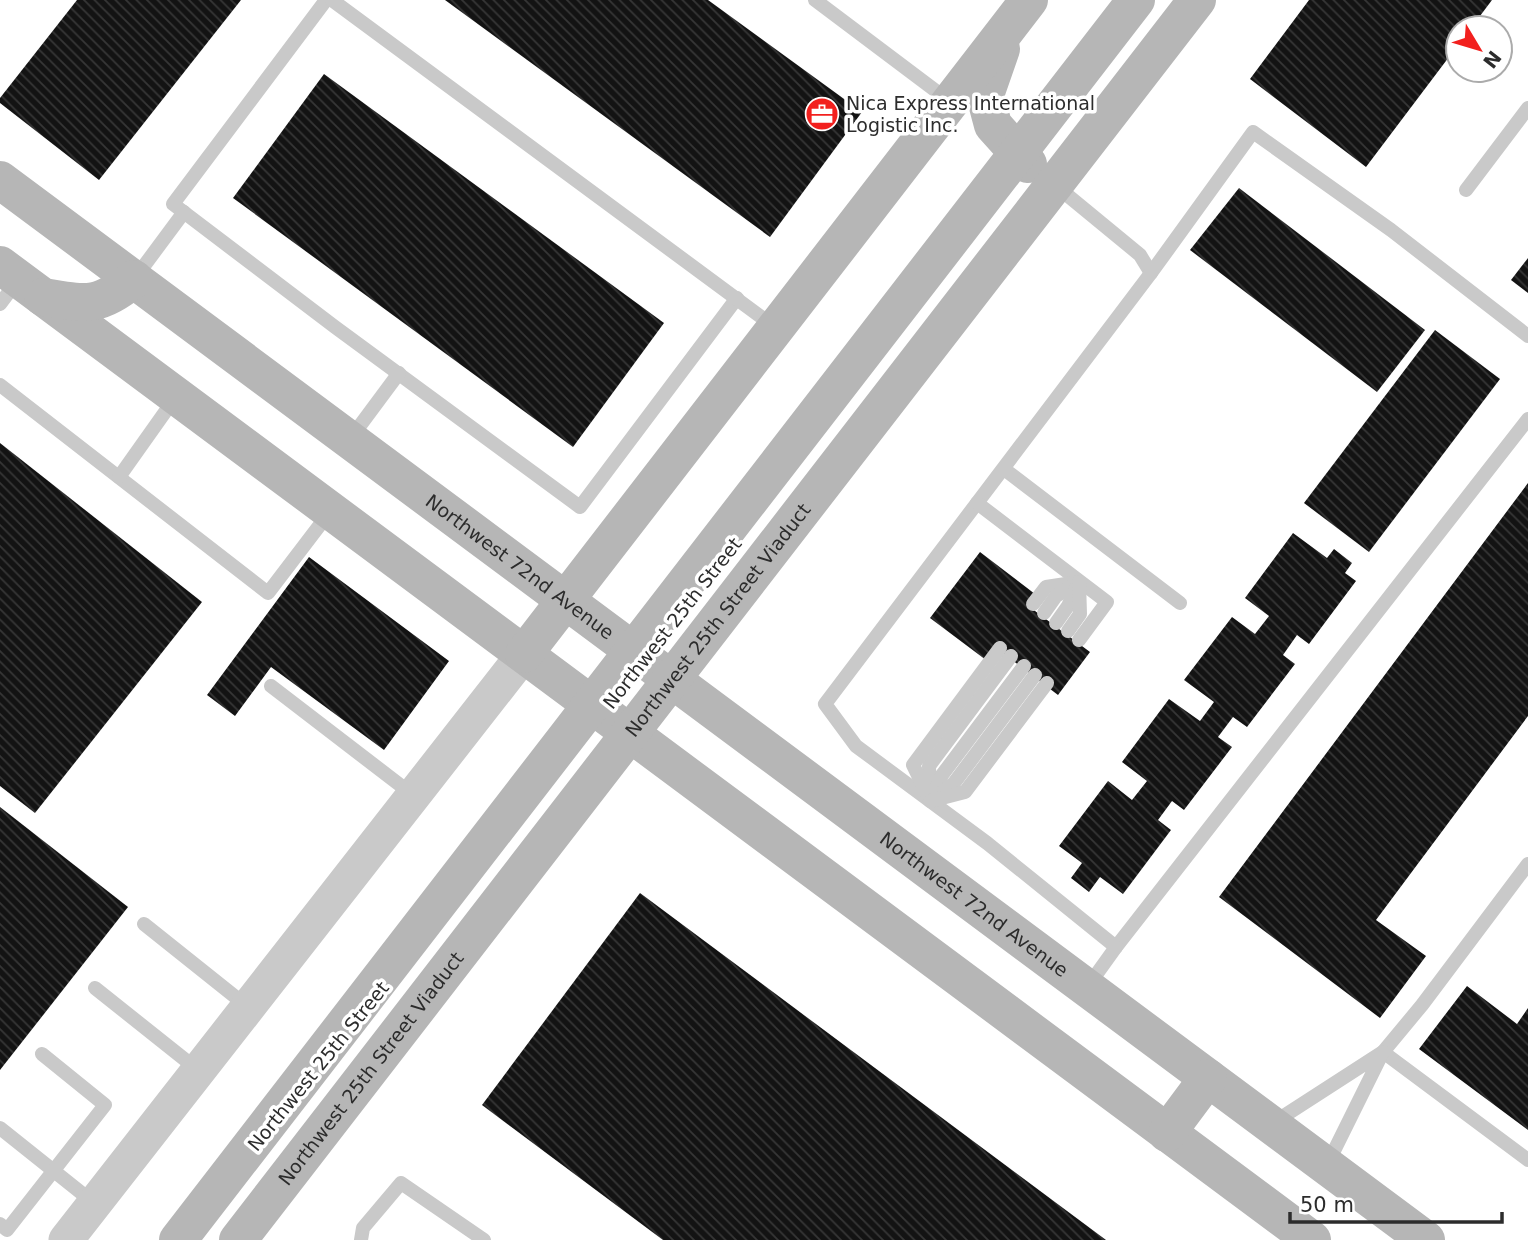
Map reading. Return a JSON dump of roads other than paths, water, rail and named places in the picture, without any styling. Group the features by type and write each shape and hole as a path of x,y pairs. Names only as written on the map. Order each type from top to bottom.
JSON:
{"main road":[{"name":"Northwest 25th Street Viaduct","path":"238,1240 1197,0"},
{"path":"178,1240 1150,1"},
{"name":"Northwest 25th Street","path":"603,714 1028,164 1150,1"},
{"path":"524,654 1019,12"},
{"path":"1019,12 985,95 993,125 1028,164"},
{"name":"Northwest 72nd Avenue","path":"0,180 1426,1240"},
{"path":"15,286 83,304 112,297 134,279"},
{"path":"15,286 176,397 1312,1240"},
{"path":"1167,1133 1208,1078"}],"street":[{"path":"66,1240 524,654"},
{"name":"Northwest 25th Street","path":"178,1240 603,714"}],"lane":[{"path":"326,0 173,204 580,507 737,298"},
{"path":"332,0 776,328"},
{"path":"815,0 950,102"},
{"path":"1466,190 1528,108"},
{"path":"1116,947 987,843 856,746 825,704 1151,273 1253,132 1391,230 1528,336"},
{"path":"1028,164 1140,255 1151,273"},
{"path":"134,279 184,212"},
{"path":"350,439 399,373"},
{"path":"0,385 268,593 330,512"},
{"path":"119,477 176,397"},
{"path":"1086,988 1528,419"},
{"path":"1004,469 1180,603"},
{"path":"978,503 1107,602 1068,631 1080,614 1079,582"},
{"path":"1039,609 1079,582"},
{"path":"930,801 929,766 1006,652"},
{"path":"1035,674 965,792 930,801 942,775 1035,674"},
{"path":"271,686 413,795"},
{"path":"1326,1166 1383,1052 1422,1006 1528,864"},
{"path":"144,924 248,1007"},
{"path":"95,988 199,1070"},
{"path":"1270,1124 1383,1052"},
{"path":"1383,1052 1528,1160"},
{"path":"0,1224 7,1230 105,1105 42,1054"},
{"path":"0,1128 95,1204"},
{"path":"361,1240 363,1228 401,1183 484,1240"}],"place":[{"name":"Nica Express International Logistic Inc.","path":"822,114"}]}
